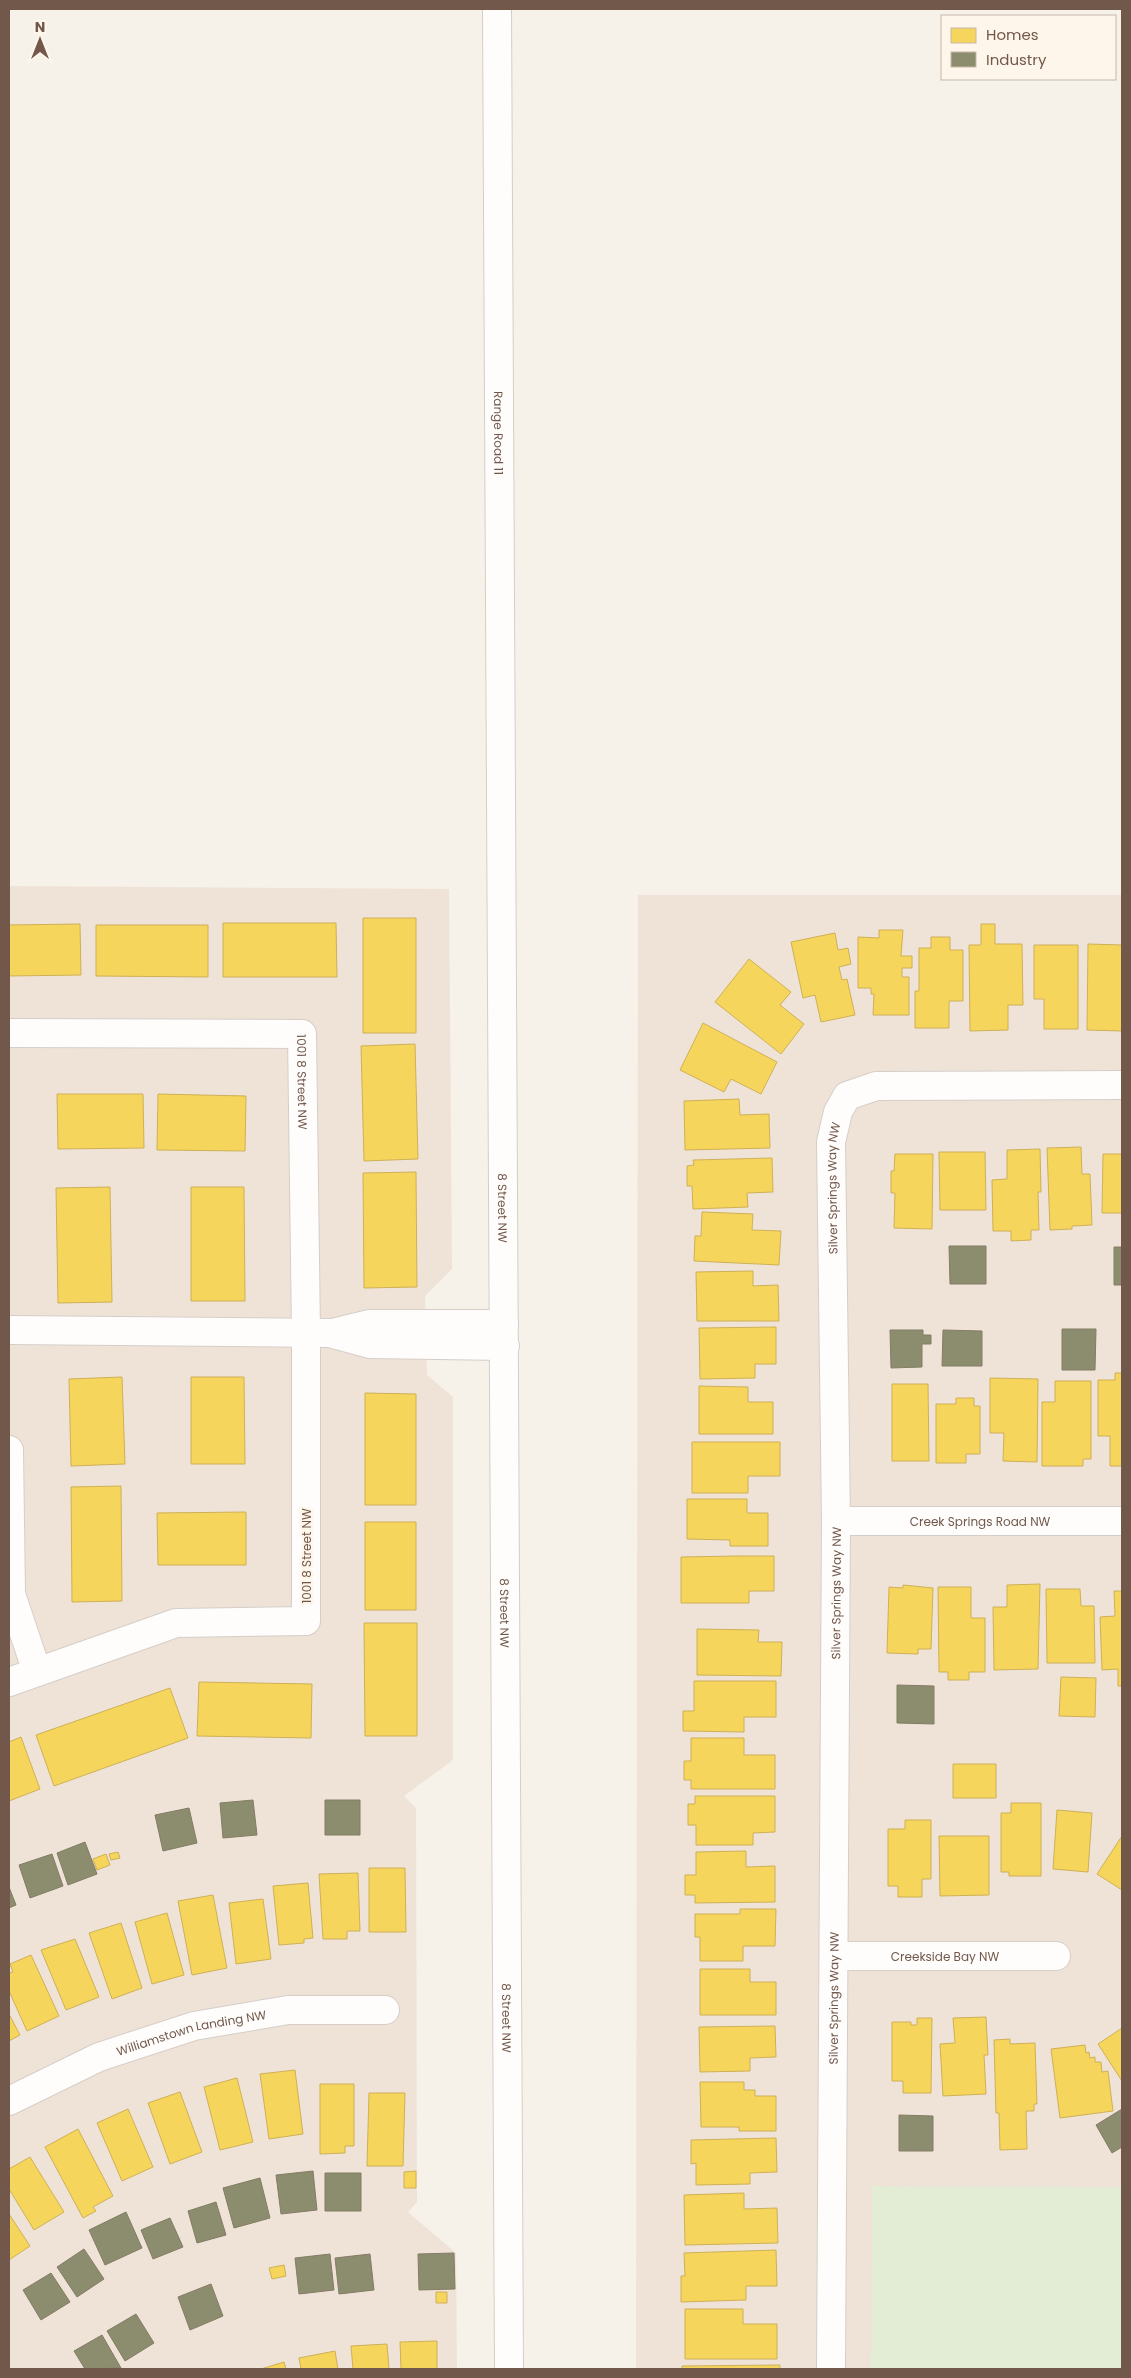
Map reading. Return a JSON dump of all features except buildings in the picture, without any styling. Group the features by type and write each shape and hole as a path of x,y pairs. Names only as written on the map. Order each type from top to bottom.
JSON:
{"street":[{"name":"Range Road 11","path":"497,9 502,856"},
{"name":"8 Street NW","path":"502,856 509,2369"},
{"name":"1001 8 Street NW","path":"9,1033 302,1034 319,1334 306,1621 176,1623 9,1682"},
{"name":"Silver Springs Way NW","path":"831,2369 835,1956 836,1521 831,1142 838,1112 847,1096 876,1086 1122,1085"},
{"path":"9,1330 319,1334 370,1344 504,1335"},
{"path":"9,1450 11,1594 37,1672"},
{"name":"Creek Springs Road NW","path":"836,1521 1122,1521"},
{"name":"Creekside Bay NW","path":"835,1956 1056,1956"},
{"name":"Williamstown Landing NW","path":"9,2101 99,2057 194,2026 288,2010 385,2010"}],"shaded area":[{"path":"9,886 449,889 452,1269 425,1296 427,1375 453,1397 453,1760 404,1796 416,1808 417,2202 408,2212 456,2253 457,2369 9,2369"},
{"path":"638,895 1122,895 1122,2369 636,2369"}],"green space":[{"path":"872,2186 1122,2187 1122,2369 871,2369"}]}
